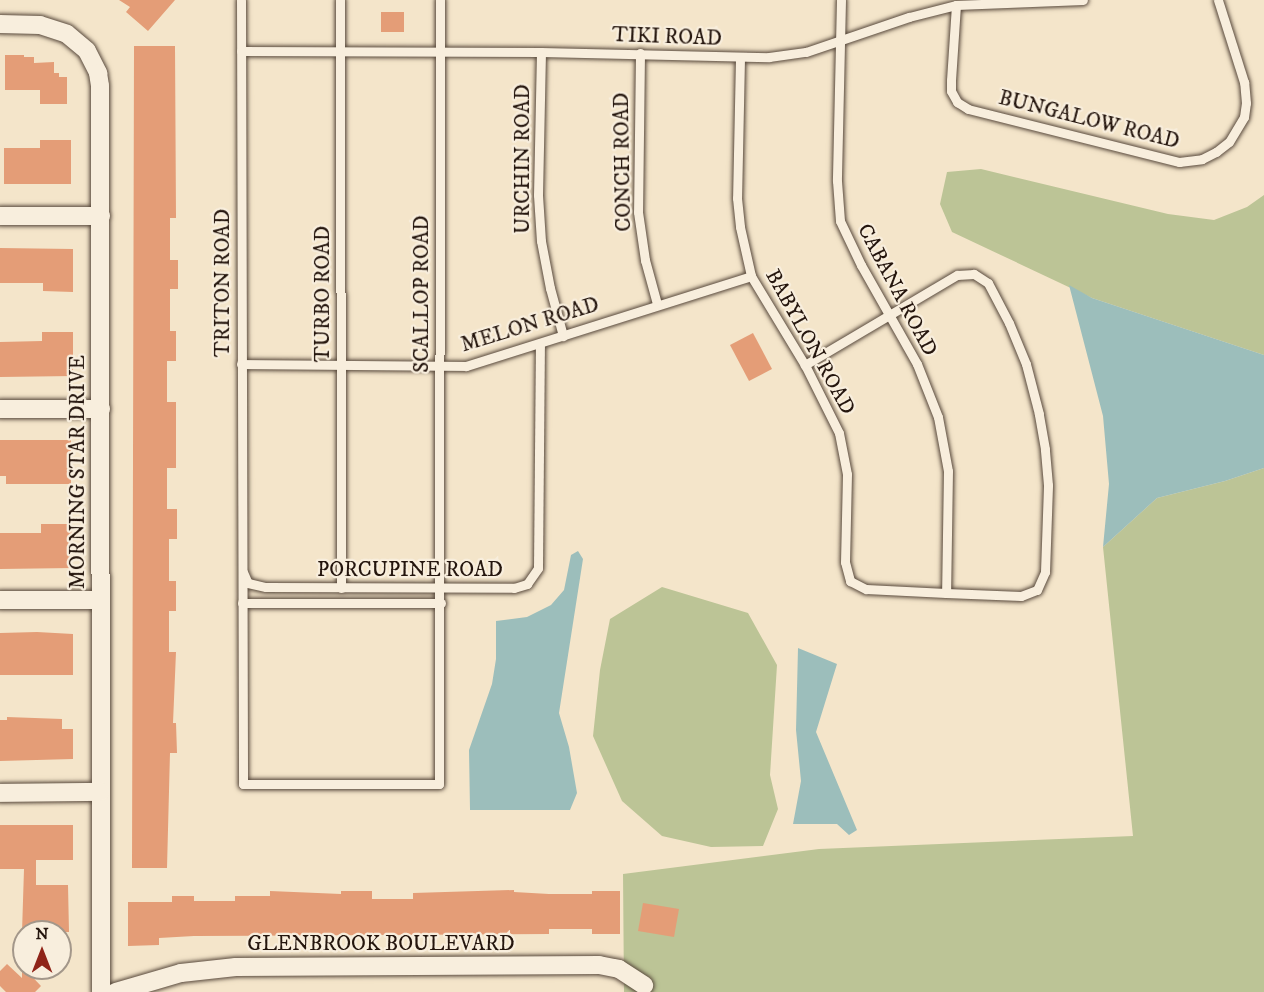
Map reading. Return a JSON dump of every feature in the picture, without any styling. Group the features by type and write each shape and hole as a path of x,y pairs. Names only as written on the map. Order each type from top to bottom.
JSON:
{"street":[{"name":"MORNING STAR DRIVE","path":"0,24 40,25 85,36 100,86 101,992"},
{"path":"0,216 101,216"},
{"path":"0,409 100,409"},
{"path":"0,600 100,600"},
{"path":"0,793 100,792"},
{"name":"GLENBROOK BOULEVARD","path":"116,992 181,973 236,967 599,965 619,969 644,985"}],"lane":[{"name":"TRITON ROAD","path":"241,0 242,603"},
{"name":"TURBO ROAD","path":"340,0 341,588"},
{"name":"SCALLOP ROAD","path":"242,603 243,784 439,784 440,0"},
{"name":"CABANA ROAD","path":"841,0 837,181 840,221 850,244 917,364 940,424 948,471 945,593"},
{"name":"TIKI ROAD","path":"241,51 640,53 740,58 788,55 840,42 909,17 956,5 1083,0"},
{"name":"BUNGALOW ROAD","path":"956,5 951,91 957,102 968,109 1179,162 1202,159 1216,152 1229,142 1244,117 1246,103 1244,82 1218,0"},
{"name":"URCHIN ROAD","path":"541,52 538,195 541,241 563,336"},
{"name":"CONCH ROAD","path":"640,53 638,212 645,260 657,304"},
{"name":"BABYLON ROAD","path":"740,58 737,198 751,276 831,412 844,453 848,501 845,562 850,581 866,589 945,593"},
{"path":"805,365 957,275 974,274 988,283 1010,323 1026,364 1040,414 1048,485 1042,581 1037,590 1021,596 945,593"},
{"name":"MELON ROAD","path":"241,364 466,366 751,276"},
{"name":"PORCUPINE ROAD","path":"242,566 248,583 255,586 514,588 527,585 538,568 540,344"},
{"path":"242,603 441,603"}],"green space":[{"path":"981,169 1168,214 1214,220 1247,207 1264,195 1264,355 1092,298 952,232 940,204 947,172"},
{"path":"1264,468 1264,992 624,992 623,874 819,849 1133,836 1103,547 1157,498 1225,481"},
{"path":"662,587 748,613 777,665 770,775 778,809 763,846 711,847 662,836 622,801 593,736 600,670 610,619"}],"water":[{"path":"1069,285 1092,298 1264,355 1264,468 1225,481 1157,498 1103,547 1109,484 1103,416"},
{"path":"578,551 583,559 559,713 569,747 577,793 570,810 470,810 469,750 492,684 496,659 496,621 527,617 551,605 564,590 571,555"},
{"path":"798,648 837,664 816,732 857,830 849,835 837,824 793,824 801,781 796,730"}],"building":[{"path":"119,0 175,0 148,31 126,12 130,7"},
{"path":"381,12 404,12 404,32 381,32"},
{"path":"134,46 175,46 176,218 170,218 170,260 178,260 178,289 170,289 170,331 176,331 176,361 167,361 167,402 176,402 176,468 167,468 167,509 177,509 177,539 169,539 169,581 176,581 176,611 169,611 169,652 176,652 173,723 176,723 177,753 170,753 167,868 132,868"},
{"path":"5,55 34,57 34,63 54,62 54,73 59,73 59,77 67,77 67,104 40,104 40,90 5,90"},
{"path":"40,140 71,140 71,184 4,184 4,148 40,148"},
{"path":"0,248 73,249 73,292 43,291 43,283 0,283"},
{"path":"42,332 73,332 73,376 0,377 0,342 42,341"},
{"path":"753,333 772,369 749,381 730,345"},
{"path":"0,440 71,440 71,484 6,484 6,476 0,476"},
{"path":"41,524 72,524 72,568 0,569 0,533 41,533"},
{"path":"0,633 73,634 73,675 0,675"},
{"path":"7,717 62,719 62,729 73,729 73,759 0,761 0,720 7,720"},
{"path":"0,825 73,825 73,860 36,860 36,885 68,885 69,920 22,920 24,869 0,869"},
{"path":"514,890 514,892 549,894 592,894 592,891 620,891 620,934 592,934 592,929 549,929 549,934 194,936 159,938 159,945 128,946 128,902 172,902 172,896 194,896 194,901 235,901 235,896 270,896 270,891 341,894 341,891 372,891 372,899 413,899 413,893"},
{"path":"643,903 679,909 674,937 638,931"},
{"path":"7,964 12,969 12,980 35,980 41,986 35,992 6,992 0,986 0,971"}]}
